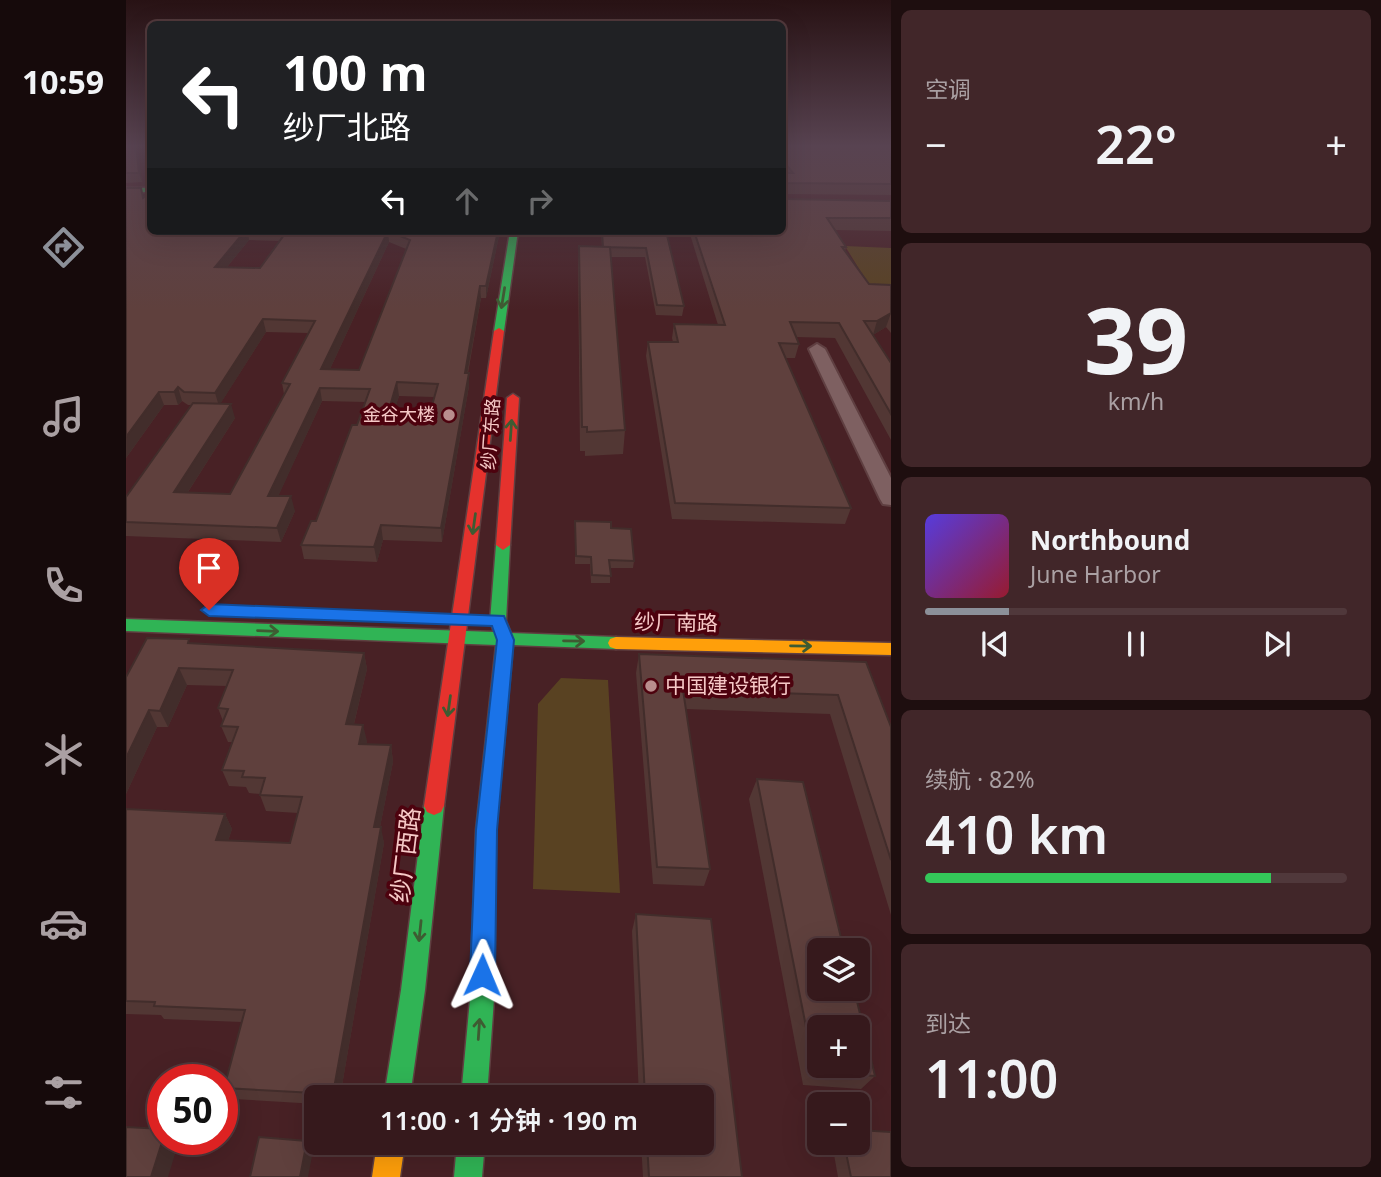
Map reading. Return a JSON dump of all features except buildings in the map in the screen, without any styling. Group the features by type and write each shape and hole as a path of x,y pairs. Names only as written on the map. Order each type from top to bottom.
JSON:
{"main road":[{"name":"纱厂东路","path":"480,620 494,380 501,308 513,235"},
{"name":"纱厂东路","path":"480,620 514,380"},
{"name":"纱厂东路","path":"480,620 505,640"},
{"name":"纱厂西路","path":"399,1085 414,990 431,830 459,638 480,620"},
{"name":"纱厂南路","path":"126,625 505,640 891,649"},
{"path":"475,1085 482,999 486,830 505,640"},
{"path":"386,1177 389,1155"},
{"path":"468,1177 470,1155"}],"street":[{"path":"817,349 891,499"}],"shaded area":[{"path":"845,246 891,248 891,291 872,290"},
{"path":"561,678 608,680 620,893 533,889 538,704"}],"traffic: fast":[{"path":"499,331 513,235"},
{"path":"475,1085 482,999 486,830 505,640 498,621 503,545"},
{"path":"126,625 616,643"},
{"path":"399,1085 413,990 434,806"},
{"path":"468,1177 470,1155"}],"traffic: slow":[{"path":"616,643 891,649"},
{"path":"386,1177 389,1155"}],"traffic: jam":[{"path":"434,806 499,331"},
{"path":"503,545 513,398"}],"place":[{"name":"金谷大楼","path":"449,415"},
{"name":"中国建设银行","path":"651,686"}],"route":[{"path":"209,610 498,621 505,640 486,830 482,975"}]}
